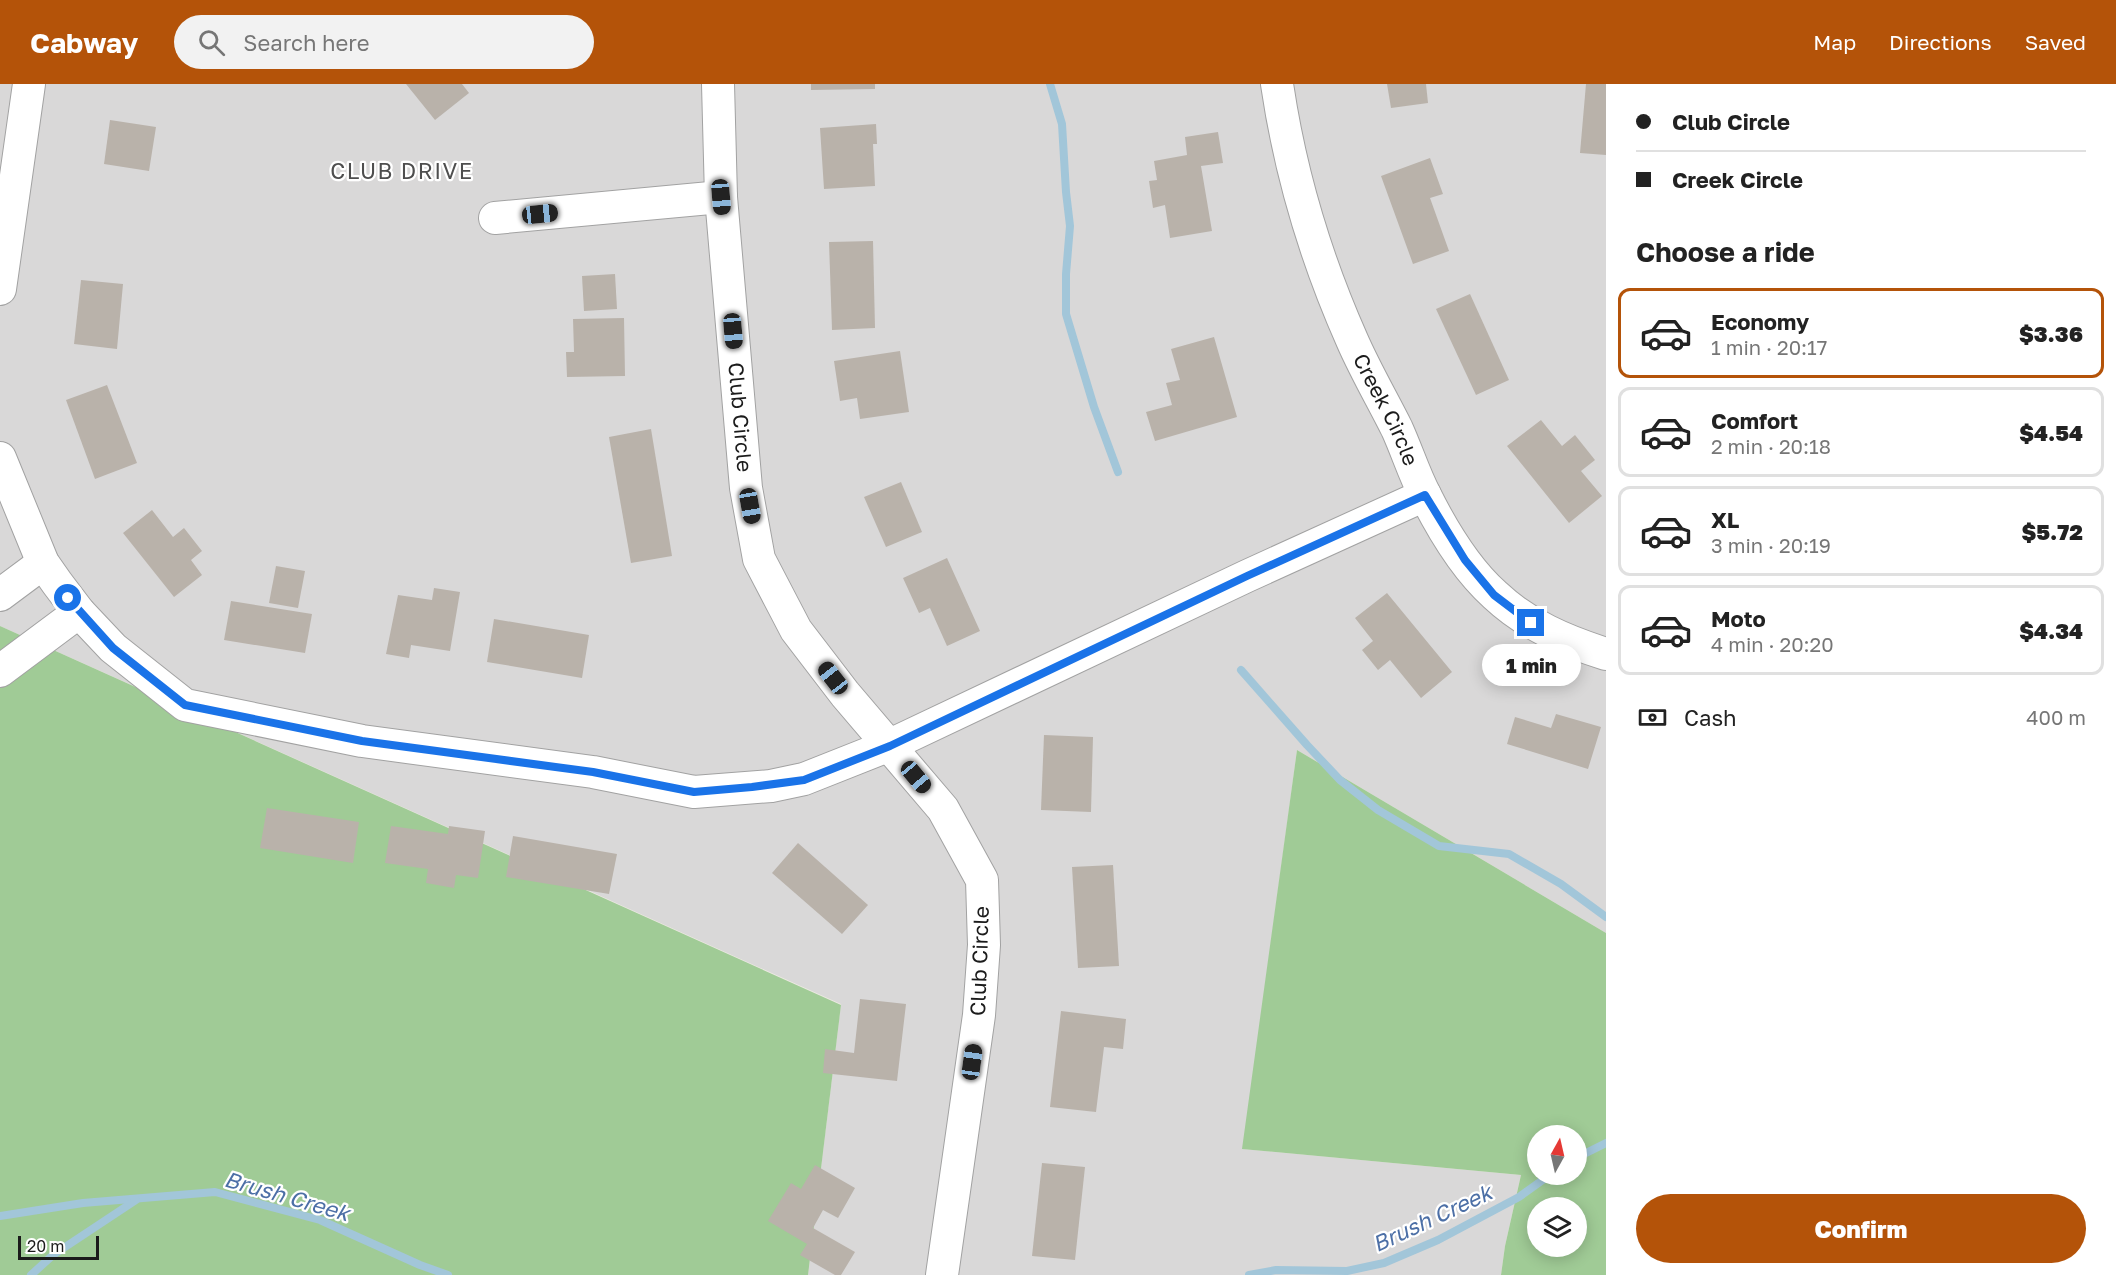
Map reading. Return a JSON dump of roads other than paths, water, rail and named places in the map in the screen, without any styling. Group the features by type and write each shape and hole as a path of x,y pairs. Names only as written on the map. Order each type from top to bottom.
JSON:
{"street":[{"path":"0,289 29,84"},
{"name":"Club Circle","path":"718,84 721,197 746,488 759,559 796,630 845,694 943,809 982,880 984,945 979,1015 942,1275"},
{"name":"Creek Circle","path":"1277,84 1282,122 1313,240 1352,340 1398,431 1425,495 1465,560 1494,595 1531,623 1570,643 1606,654"},
{"path":"495,218 721,197"},
{"path":"0,458 43,563 79,612 113,648 185,705 362,741 593,772 694,792 771,786 804,780 890,746 1247,576 1425,495"},
{"path":"0,595 43,563"},
{"path":"0,671 79,612"}],"waterway":[{"path":"1050,84 1062,124 1070,226 1066,274 1066,314 1094,407 1118,472"},
{"path":"1241,670 1340,780 1378,810 1439,846 1509,854 1561,884 1606,917"},
{"name":"Brush Creek","path":"1587,1152 1606,1143"},
{"name":"Brush Creek","path":"1249,1275 1276,1270 1347,1271 1384,1263 1438,1240 1519,1197 1536,1185"},
{"name":"Brush Creek","path":"0,1216 83,1203 215,1192 320,1220 420,1265 448,1275"},
{"path":"31,1275 53,1255 136,1200"}],"district":[{"name":"CLUB DRIVE","path":"402,171"}]}
